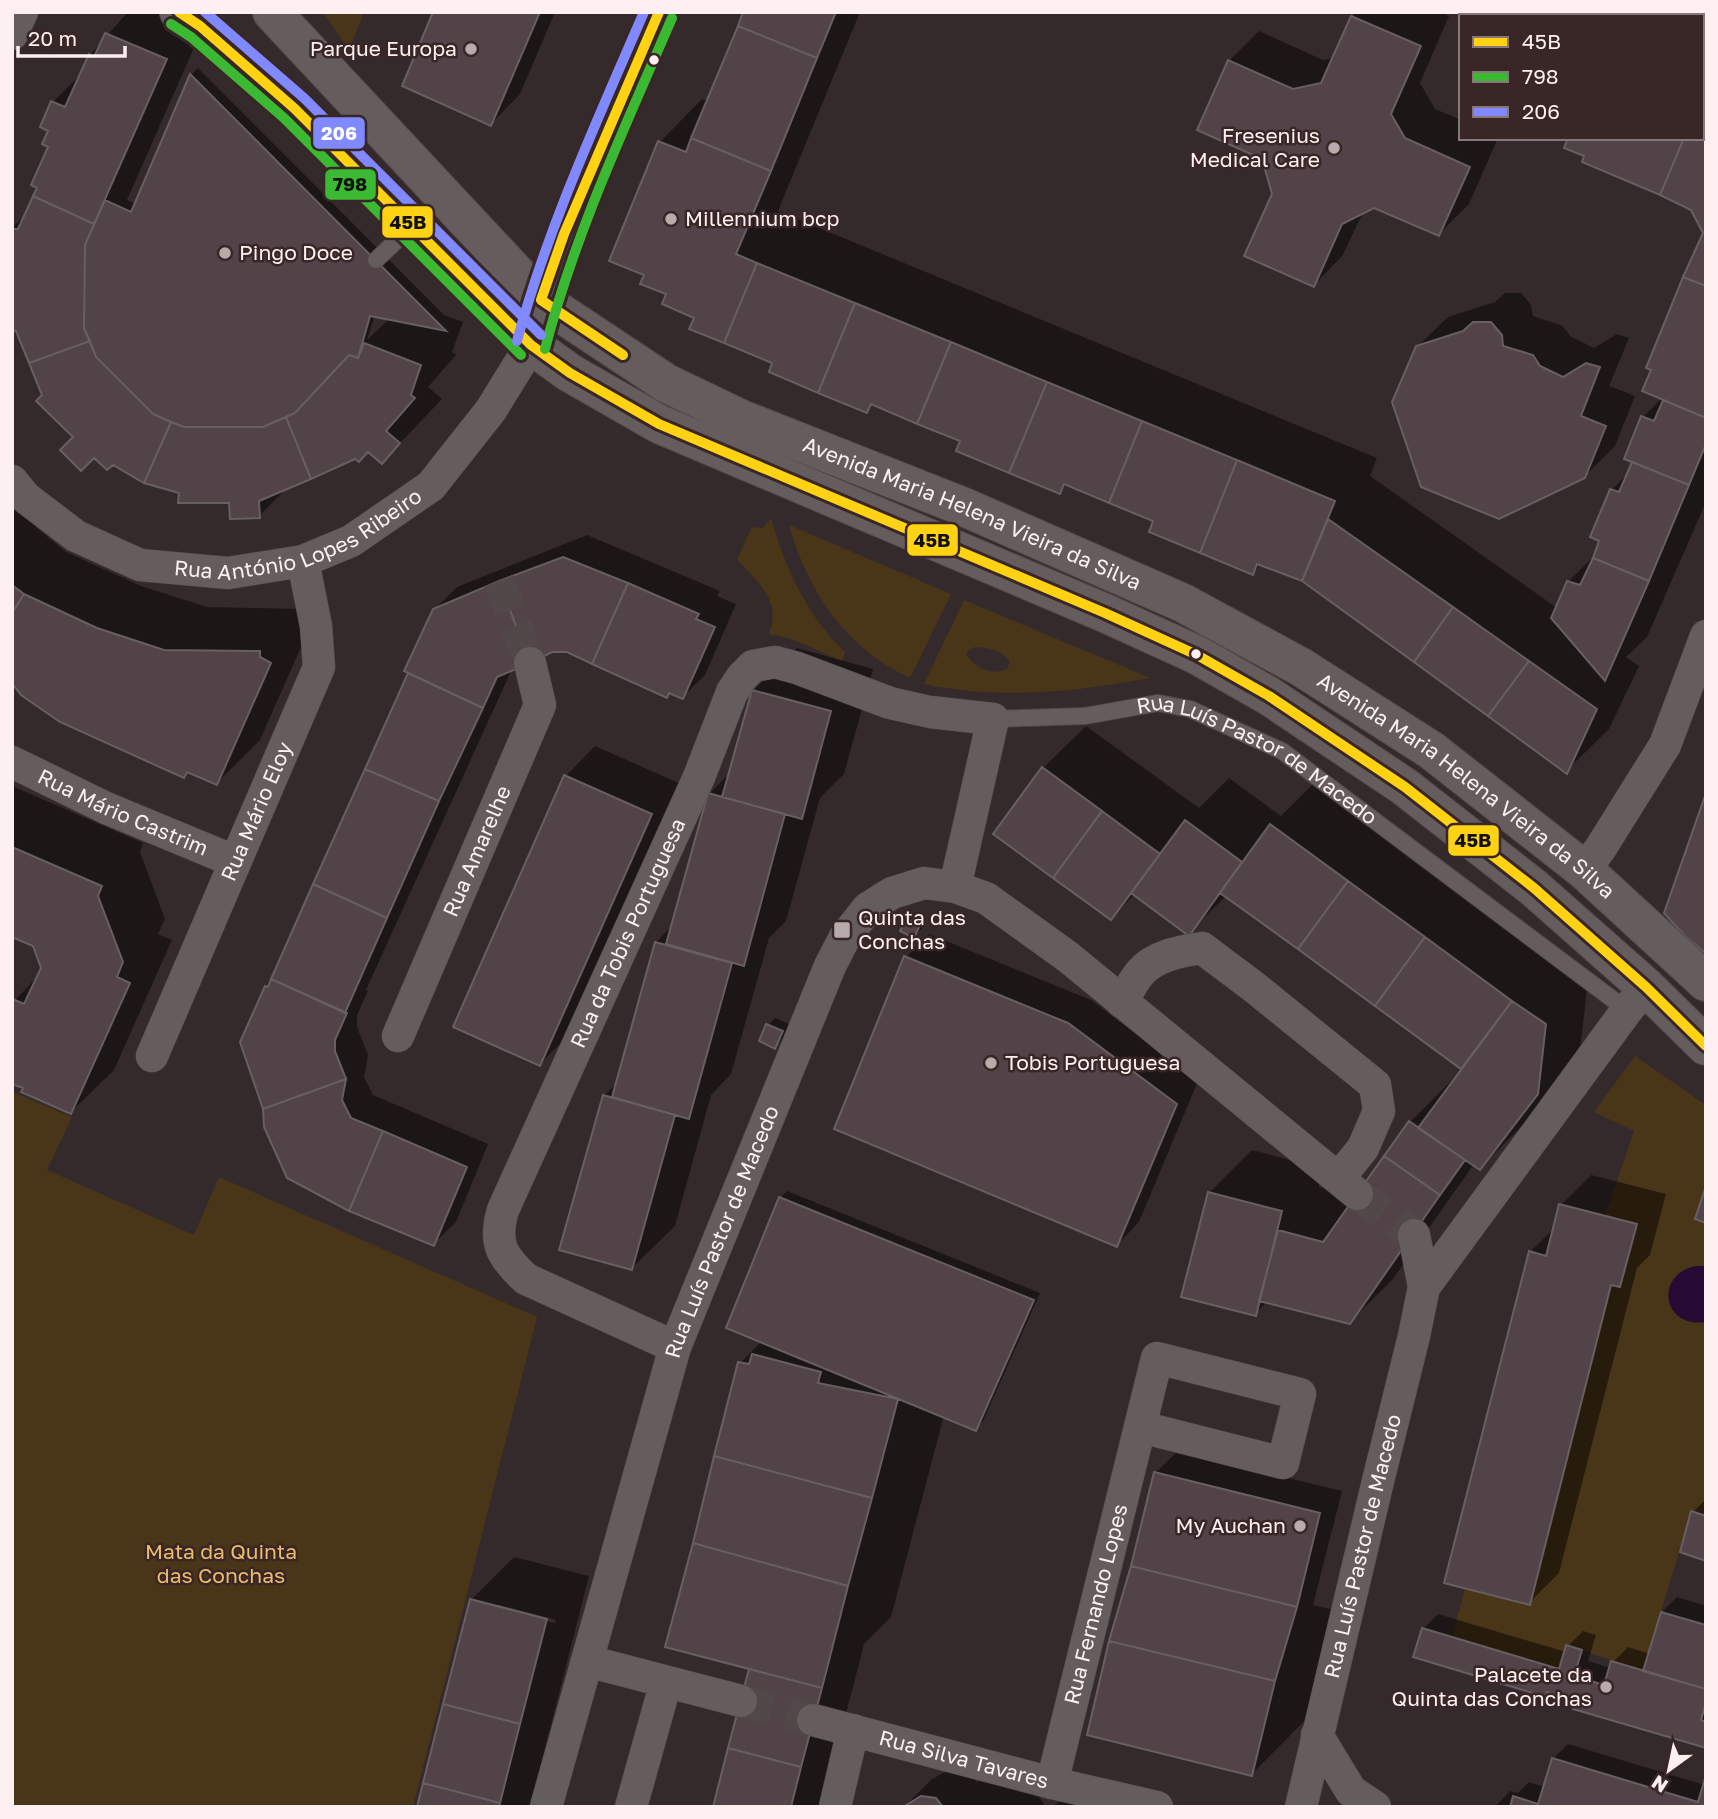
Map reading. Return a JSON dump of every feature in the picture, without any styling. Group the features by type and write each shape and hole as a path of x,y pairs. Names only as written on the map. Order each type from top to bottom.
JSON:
{"street":[{"path":"12,34 22,12"},
{"name":"Avenida Maria Helena Vieira da Silva","path":"179,12 200,26 294,108 531,345 570,373 659,424 1105,613 1197,655 1269,696 1405,787 1534,888 1637,999 1706,1046"},
{"name":"Avenida Maria Helena Vieira da Silva","path":"272,12 541,300 666,383 741,419 964,507 1183,603 1301,667 1431,750 1584,870 1706,982"},
{"path":"531,345 541,300 564,234 659,12"},
{"name":"Rua António Lopes Ribeiro","path":"12,481 26,498 76,536 140,565 228,573 303,561 351,541 431,486 491,410 531,345"},
{"name":"Rua Mário Eloy","path":"152,1056 319,667 316,626 303,561"},
{"path":"1584,870 1665,745 1706,636"},
{"name":"Rua da Tobis Portuguesa","path":"675,1347 526,1279 509,1262 499,1243 498,1226 699,777 732,692 753,666 775,662 890,703 930,712 993,719"},
{"name":"Rua Amarelhe","path":"398,1036 540,705 530,663"},
{"path":"955,887 993,719"},
{"name":"Rua Mário Castrim","path":"12,762 106,808 234,861"},
{"name":"Rua Luís Pastor de Macedo","path":"546,1807 675,1347 825,979 845,937 868,908 892,893 924,883 955,887 986,898 1068,957 1122,1002 1348,1186 1379,1111 1375,1085 1326,1044 1202,948 1179,952 1158,960 1141,971 1122,1002"},
{"name":"Rua Luís Pastor de Macedo","path":"1424,1287 1637,999"},
{"name":"Rua Luís Pastor de Macedo","path":"1301,1807 1415,1336 1424,1287 1414,1235"},
{"name":"Rua Fernando Lopes","path":"1052,1783 1157,1358 1300,1394 1283,1463 1141,1427"},
{"path":"587,1661 741,1701"},
{"path":"631,1807 666,1682"},
{"name":"Rua Silva Tavares","path":"813,1720 1052,1783 1157,1807"},
{"name":"Rua Silva Tavares","path":"835,1807 853,1730"},
{"path":"1317,1735 1351,1791 1375,1807"}],"lane":[{"path":"376,260 412,226"},
{"name":"Rua Luís Pastor de Macedo","path":"993,719 1085,716 1158,703 1190,709 1222,722 1282,751 1637,999"}],"green space":[{"path":"323,12 364,12 349,50"},
{"path":"771,518 783,555 799,590 819,623 845,652 842,661 792,639 769,634 772,622 770,602 760,584 737,559 752,527 763,528"},
{"path":"789,525 951,594 910,678 867,651 833,615 807,573"},
{"path":"964,600 1150,678 1065,690 1009,693 924,684","holes":["976,647 995,650 1003,655 1010,662 1007,669 995,672 974,663 966,654 969,649"]},
{"path":"1635,1056 1706,1105 1706,1186 1695,1219 1706,1223 1706,1266 1686,1268 1704,1323 1706,1322 1706,1516 1691,1512 1643,1671 1566,1645 1559,1669 1452,1637 1465,1589 1530,1605 1611,1285 1621,1287 1637,1224 1605,1216 1634,1131 1594,1112"},
{"name":"Mata da Quinta das Conchas","path":"12,1092 72,1117 47,1170 194,1235 219,1177 537,1317 413,1807 12,1807"}],"shaded area":[{"path":"1706,1266 1706,1322 1691,1322 1680,1317 1669,1300 1673,1280 1682,1271"}],"building":[{"name":"Parque Europa","path":"433,12 540,12 491,126 402,86"},
{"path":"743,12 836,12 817,58 738,26"},
{"name":"Fresenius Medical Care","path":"1351,16 1421,46 1391,114 1405,138 1470,167 1439,236 1374,208 1342,224 1314,287 1244,256 1272,194 1262,159 1197,130 1228,60 1293,89 1321,83"},
{"path":"738,26 817,58 771,171 691,138"},
{"path":"105,33 167,59 94,224 33,196 37,188 31,185 48,147 42,144 48,131 40,127 51,101 65,107 89,54 94,57"},
{"path":"190,74 446,331 370,316 358,358 349,355 295,413 263,427 184,427 171,422 153,414 96,357 84,328 85,245 105,200 131,212"},
{"path":"1706,112 1706,286 1683,277 1703,233 1691,210 1660,195 1683,140 1704,140"},
{"path":"691,138 771,171 736,254 757,263 724,343 689,329 694,318 662,304 666,294 640,284 644,275 609,261 658,141 686,152"},
{"path":"1567,140 1683,140 1660,195 1582,162 1584,156 1564,148"},
{"path":"33,196 94,224 85,245 84,328 90,341 29,363 16,331 12,330 12,229 18,229"},
{"path":"757,263 855,303 818,393 769,372 772,363 724,343"},
{"path":"1683,277 1706,286 1706,418 1642,391 1651,370 1646,368"},
{"path":"855,303 951,342 917,424 871,404 867,413 818,393"},
{"path":"1473,322 1491,322 1502,335 1503,346 1533,355 1540,366 1563,377 1586,363 1600,367 1581,416 1606,426 1585,478 1499,519 1421,487 1392,402 1416,346 1463,331"},
{"path":"90,341 96,357 153,414 171,422 144,483 113,465 107,470 94,458 81,471 60,450 73,437 36,401 42,395 29,363"},
{"path":"951,342 1047,382 1009,473 956,451 960,441 917,424"},
{"path":"364,343 421,365 411,395 415,398 386,431 400,443 382,464 368,452 359,462 355,459 311,479 286,417 295,413 349,355 358,358"},
{"path":"1047,382 1142,421 1109,503 1064,484 1060,494 1009,473"},
{"path":"1663,400 1706,418 1706,444 1689,485 1624,459 1641,416 1654,421"},
{"path":"286,417 311,479 259,501 260,518 230,519 229,503 178,503 179,493 144,483 171,422 184,427 263,427"},
{"path":"1142,421 1237,460 1200,553 1149,532 1153,521 1109,503"},
{"path":"1237,460 1335,501 1302,581 1257,564 1253,575 1200,553"},
{"path":"1632,462 1689,485 1649,581 1593,558 1599,541 1590,537 1610,489 1619,492"},
{"path":"1328,519 1453,607 1414,662 1302,581"},
{"path":"563,557 628,583 592,664 567,652 552,652 530,663 499,581"},
{"path":"1593,558 1649,581 1605,681 1551,618 1567,581 1580,585"},
{"path":"499,581 530,663 497,677 483,708 404,671 433,609"},
{"path":"628,583 699,614 696,619 715,627 683,699 669,693 667,698 592,664"},
{"path":"12,585 24,594 12,613"},
{"path":"24,594 97,628 164,650 260,651 260,657 271,663 217,785 187,772 184,778 60,722 21,695 12,683 12,613"},
{"path":"1453,607 1529,661 1488,716 1414,662"},
{"path":"1529,661 1597,709 1567,774 1488,716"},
{"path":"408,673 483,708 439,801 365,769"},
{"path":"752,690 831,711 802,819 722,797"},
{"path":"1042,767 1102,811 1053,878 993,834"},
{"path":"365,769 439,801 387,918 313,884"},
{"path":"564,775 652,814 540,1066 453,1027"},
{"path":"708,793 785,814 744,966 666,944"},
{"path":"1706,793 1706,954 1664,913"},
{"path":"1102,811 1160,854 1111,920 1053,878"},
{"path":"1185,820 1242,862 1189,936 1131,893"},
{"path":"1270,824 1348,881 1298,949 1220,893"},
{"path":"12,847 102,886 98,896 123,962 117,977 130,983 71,1114 21,1092 23,1088 12,1084 12,1001 13,999 24,1004 41,968 33,946 12,937"},
{"path":"1348,881 1425,937 1375,1006 1298,949"},
{"path":"313,884 387,918 345,1013 271,979"},
{"path":"906,918 920,925 914,938 900,931"},
{"path":"1425,937 1512,1001 1461,1069 1375,1006"},
{"path":"655,942 732,963 689,1119 612,1097"},
{"name":"Tobis Portuguesa","path":"904,956 1068,1023 1177,1104 1117,1247 834,1129"},
{"path":"271,979 347,1013 335,1040 335,1051 346,1079 263,1109 240,1042 265,986 268,987"},
{"path":"1512,1001 1546,1024 1538,1094 1480,1170 1418,1128"},
{"path":"766,1024 783,1031 775,1049 759,1041"},
{"path":"346,1079 342,1100 351,1118 383,1131 349,1211 287,1178 264,1127 263,1109"},
{"path":"603,1095 675,1115 632,1270 559,1250"},
{"path":"1409,1121 1465,1160 1440,1195 1384,1156"},
{"path":"383,1131 467,1167 434,1246 349,1211"},
{"path":"1384,1156 1440,1195 1350,1324 1259,1301 1278,1230 1323,1242"},
{"path":"1706,1186 1706,1223 1695,1219"},
{"path":"1208,1192 1282,1211 1256,1316 1181,1297"},
{"path":"779,1197 1034,1300 976,1431 726,1328"},
{"path":"1559,1204 1637,1224 1620,1287 1611,1285 1530,1605 1444,1583 1529,1251 1546,1256"},
{"path":"752,1354 821,1372 818,1383 898,1399 872,1498 714,1456 738,1362 749,1364"},
{"path":"714,1456 872,1498 848,1586 693,1543"},
{"path":"1154,1472 1320,1513 1297,1607 1131,1566"},
{"path":"1691,1511 1706,1516 1706,1561 1680,1552"},
{"path":"693,1543 848,1586 822,1688 665,1647"},
{"path":"1131,1566 1297,1607 1275,1681 1109,1641"},
{"path":"470,1599 547,1619 520,1724 443,1704"},
{"path":"1661,1612 1706,1625 1706,1689 1643,1671"},
{"name":"Palacete da Quinta das Conchas","path":"1422,1628 1559,1669 1566,1645 1582,1650 1574,1676 1604,1685 1611,1661 1706,1689 1706,1703 1701,1720 1706,1722 1706,1748 1573,1709 1576,1699 1547,1692 1546,1697 1413,1657"},
{"path":"1109,1641 1275,1681 1252,1776 1087,1735"},
{"path":"749,1669 822,1688 801,1767 728,1748"},
{"path":"443,1704 520,1724 500,1803 423,1783"},
{"path":"728,1748 801,1767 791,1807 713,1807"},
{"name":"Palacete da Quinta das Conchas","path":"1552,1758 1698,1802 1706,1775 1706,1807 1510,1807 1513,1796 1538,1804"},
{"path":"423,1783 500,1803 499,1807 417,1807"},
{"path":"921,1796 936,1798 943,1807 903,1807"}],"tunnel":[{"path":"499,581 530,663"},
{"path":"1357,1194 1414,1235"},
{"path":"741,1701 813,1720"}],"transit line":[{"name":"45B","path":"179,12 200,26 294,108 531,345 570,373 659,424 1105,613 1197,655 1269,696 1405,787 1534,888 1646,987 1706,1046"},
{"name":"206","path":"205,12 304,98 541,335"},
{"name":"206","path":"517,341 558,216 644,12"},
{"name":"45B","path":"623,355 541,300 564,234 659,12"},
{"name":"798","path":"545,349 586,222 672,18"},
{"name":"798","path":"171,24 191,37 284,118 521,355"}],"place":[{"name":"Parque Europa","path":"471,49"},
{"name":"Fresenius Medical Care","path":"1334,148"},
{"name":"Millennium bcp","path":"671,219"},
{"name":"Pingo Doce","path":"225,253"},
{"name":"Quinta das Conchas","path":"842,930"},
{"name":"Tobis Portuguesa","path":"991,1063"},
{"name":"My Auchan","path":"1300,1526"},
{"name":"Palacete da Quinta das Conchas","path":"1606,1687"}]}
